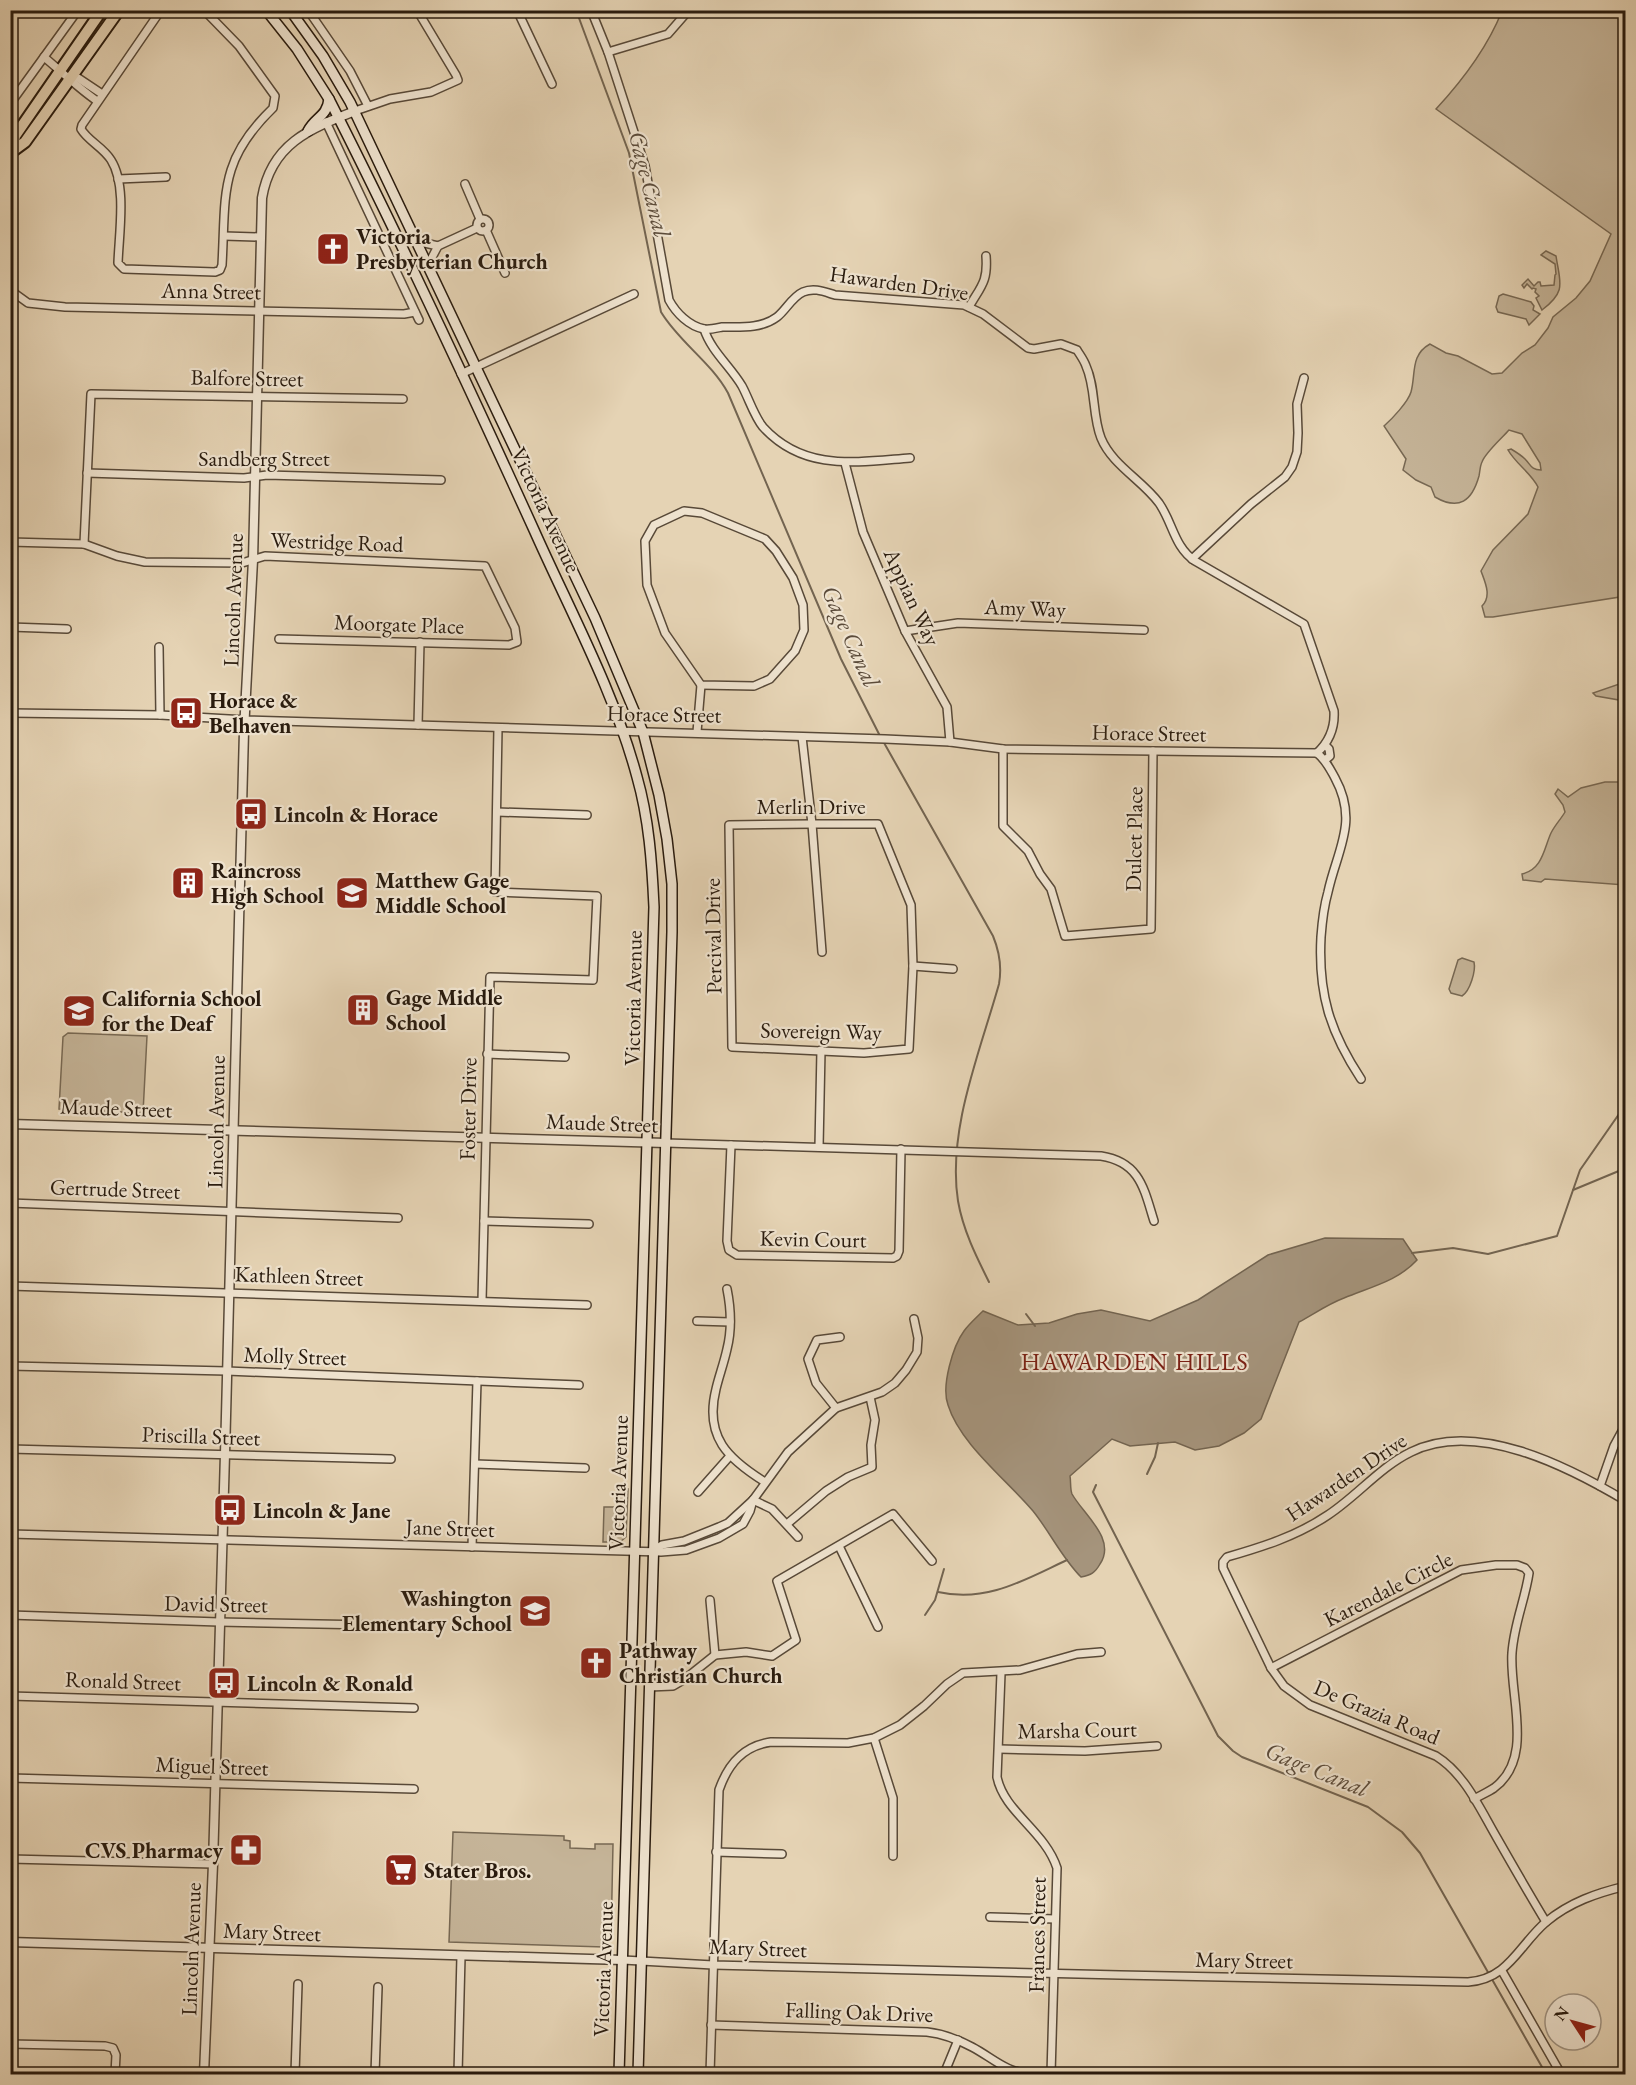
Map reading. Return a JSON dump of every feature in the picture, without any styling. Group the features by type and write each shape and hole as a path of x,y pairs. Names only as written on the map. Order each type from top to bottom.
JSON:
{"main road":[{"path":"11,152 15,136 102,10"},
{"path":"11,152 25,142 119,10"},
{"name":"Victoria Avenue","path":"266,10 297,49 328,99 461,374 582,634 622,731 637,777 645,813 652,864 654,907 619,2074"},
{"name":"Victoria Avenue","path":"290,10 323,56 355,111 474,367 595,618 643,732 659,795 667,839 672,884 672,932 638,2074"},
{"path":"308,131 312,123 326,111 328,99"}],"street":[{"path":"10,104 78,10"},
{"path":"161,10 81,124 81,129 110,158 118,179 120,188 118,263 124,269 215,272 220,270 222,265 225,194 229,174 247,136 276,102 275,96 238,46 204,10"},
{"path":"308,10 350,71 368,106"},
{"name":"Lincoln Avenue","path":"204,2074 213,1864 244,731 253,560 262,198 268,175 285,149 308,131 368,106 390,99 431,92 458,80 417,10"},
{"path":"517,10 552,84"},
{"path":"591,10 608,52 645,166 669,300 674,310 704,329 707,340 741,386 762,426 783,444 808,457 844,463 910,458"},
{"path":"608,52 668,34 689,10"},
{"path":"44,57 70,77 78,78 100,98"},
{"path":"326,122 419,320"},
{"path":"118,179 166,177"},
{"path":"465,184 480,219"},
{"path":"477,228 480,219"},
{"path":"480,219 488,222 489,226 486,230"},
{"path":"477,228 481,231 486,230"},
{"path":"428,265 438,246 477,228"},
{"path":"486,230 505,273"},
{"path":"224,236 260,237"},
{"path":"416,241 438,246"},
{"path":"969,307 985,282 986,256"},
{"name":"Hawarden Drive","path":"704,329 765,324 804,291 814,289 835,295 964,305 983,314 1028,348 1061,344 1077,350 1086,365 1091,381 1093,407 1101,439 1114,458 1159,504 1178,544 1192,559 1304,624 1334,711 1334,727 1325,746 1329,749 1330,756 1325,760"},
{"name":"Anna Street","path":"10,290 28,303 65,307 404,314 415,312"},
{"path":"461,374 634,294"},
{"path":"1192,559 1251,504 1285,477 1292,467 1298,442 1299,394 1304,378"},
{"name":"Balfore Street","path":"87,473 91,394 403,399"},
{"name":"Appian Way","path":"844,463 863,531 905,631 947,707 950,742"},
{"path":"84,544 87,473"},
{"name":"Sandberg Street","path":"87,473 441,480"},
{"path":"697,732 701,685 665,633 647,585 645,541 654,525 684,511 702,513 765,539 776,551 793,578 803,605 804,630 795,651 770,679 754,686 701,685"},
{"name":"Westridge Road","path":"10,542 84,544 117,556 145,562 242,563 266,556 485,566 514,628 517,642"},
{"name":"Amy Way","path":"905,631 958,623 1144,630"},
{"path":"10,627 67,629"},
{"name":"Moorgate Place","path":"279,639 509,645 517,642"},
{"path":"418,725 420,642"},
{"path":"159,647 160,715"},
{"name":"Horace Street","path":"10,713 160,715 498,728 697,732 950,742 1003,749 1317,753"},
{"name":"Foster Drive","path":"482,1301 490,977 593,980 597,896 495,892 498,728"},
{"path":"802,737 812,824 822,952"},
{"path":"1317,753 1325,746"},
{"name":"Dulcet Place","path":"1003,749 1003,826 1028,851 1051,889 1065,936 1151,929 1153,751"},
{"name":"Hawarden Drive","path":"1317,753 1325,760 1338,783 1347,810 1347,828 1328,893 1321,937 1322,977 1327,1012 1340,1043 1361,1079"},
{"path":"497,812 587,814"},
{"name":"Merlin Drive","path":"729,825 878,824 911,905 913,966 909,1049"},
{"name":"Percival Drive","path":"729,825 732,1047"},
{"path":"913,966 953,969"},
{"name":"Sovereign Way","path":"732,1047 864,1053 909,1049"},
{"path":"819,1147 821,1050"},
{"path":"487,1054 565,1057"},
{"name":"Maude Street","path":"10,1124 1101,1156 1115,1158 1139,1177 1154,1221"},
{"name":"Kevin Court","path":"731,1145 727,1241 729,1250 737,1255 893,1258 897,1256 899,1251 901,1149"},
{"name":"Gertrude Street","path":"10,1203 398,1218"},
{"path":"484,1221 589,1224"},
{"name":"Kathleen Street","path":"10,1286 587,1305"},
{"path":"727,1289 730,1323 728,1347 713,1406 713,1421 717,1436 729,1456 745,1470 765,1482"},
{"path":"653,1551 662,1545 684,1541 728,1522 753,1500 788,1452 836,1408 870,1397 895,1383 918,1352 914,1319"},
{"path":"697,1321 730,1323"},
{"path":"836,1408 816,1383 807,1359 817,1340 840,1336"},
{"name":"Molly Street","path":"10,1366 227,1371 579,1385"},
{"path":"472,1547 477,1381"},
{"path":"787,1524 826,1491 848,1477 872,1467 871,1445 875,1420 870,1397"},
{"path":"1600,1486 1614,1446 1626,1424"},
{"name":"Hawarden Drive","path":"1223,1562 1227,1557 1272,1544 1312,1525 1352,1497 1397,1460 1413,1450 1444,1441 1469,1441 1504,1447 1531,1455 1600,1486 1626,1501"},
{"name":"Priscilla Street","path":"10,1449 391,1459"},
{"path":"698,1492 729,1456"},
{"path":"475,1464 585,1468"},
{"path":"753,1500 772,1509 798,1538"},
{"name":"Jane Street","path":"10,1534 673,1552 686,1550 719,1538 743,1524 753,1500"},
{"path":"649,1687 673,1686 686,1679 715,1655 746,1652 772,1656 796,1640 777,1581 893,1514 932,1561"},
{"path":"838,1546 878,1627"},
{"name":"De Grazia Road","path":"1223,1562 1223,1568 1271,1668 1284,1686 1310,1705 1426,1752 1447,1763 1458,1774 1474,1799 1546,1922"},
{"name":"Karendale Circle","path":"1271,1668 1461,1570 1496,1564 1517,1565 1525,1568 1529,1573 1515,1626 1512,1654 1518,1743 1516,1753 1514,1762 1495,1787 1474,1799"},
{"path":"710,1600 715,1655"},
{"name":"David Street","path":"10,1616 219,1623 421,1626"},
{"path":"710,2074 719,1790 724,1774 742,1753 759,1744 771,1742 848,1743 874,1738 900,1725 963,1673 981,1671 1001,1673 1077,1654 1101,1652"},
{"name":"Frances Street","path":"1001,1673 997,1777 999,1788 1006,1800 1052,1853 1057,1868 1051,2074"},
{"name":"Ronald Street","path":"10,1696 414,1708"},
{"path":"874,1738 893,1798 893,1856"},
{"name":"Marsha Court","path":"999,1749 1085,1751 1157,1746"},
{"name":"Miguel Street","path":"10,1778 414,1789"},
{"path":"716,1852 782,1854"},
{"path":"10,1859 213,1864"},
{"path":"1561,2074 1499,1972 1546,1922 1569,1906 1592,1894 1626,1886"},
{"path":"990,1917 1055,1919"},
{"name":"Mary Street","path":"10,1942 623,1960 712,1965 1457,1982 1477,1982 1499,1972"},
{"path":"458,2074 461,1956"},
{"path":"295,2074 298,1984"},
{"path":"375,2074 378,1988"},
{"name":"Falling Oak Drive","path":"711,2025 944,2034 974,2048 1002,2067 1032,2074"},
{"path":"944,2074 958,2040"},
{"path":"10,2044 113,2048 116,2055 115,2074"},
{"path":"1612,2074 1626,2068"}],"shaded area":[{"path":"1502,11 1625,11 1626,596 1485,617 1482,606 1487,598 1487,589 1481,571 1493,550 1528,514 1538,487 1508,450 1511,449 1535,469 1541,470 1540,463 1522,434 1509,430 1484,458 1473,492 1463,501 1451,503 1435,497 1431,487 1416,480 1403,470 1406,459 1384,426 1409,396 1419,354 1430,344 1492,374 1502,373 1522,353 1535,345 1553,317 1576,298 1590,281 1611,234 1436,109 1474,63"},
{"path":"1546,251 1556,256 1560,286 1555,297 1542,310 1536,298 1539,296 1535,292 1536,289 1532,289 1527,284 1524,288 1522,285 1528,279 1534,286 1538,282 1541,286 1554,285 1555,264 1541,255"},
{"path":"1503,294 1531,302 1534,306 1533,310 1540,314 1529,325 1526,319 1498,312 1496,307 1499,296"},
{"path":"1625,682 1625,701 1596,696 1593,693"},
{"path":"1605,782 1625,782 1625,885 1545,879 1541,882 1523,880 1522,874 1539,863 1551,833 1565,812 1555,794 1558,789 1568,797 1581,788"},
{"path":"1462,958 1474,962 1474,966 1470,985 1462,996 1451,993 1449,989 1458,960"},
{"path":"68,1033 147,1036 143,1113 59,1109 63,1037"},
{"path":"1325,1238 1403,1239 1417,1260 1392,1278 1338,1300 1299,1322 1261,1419 1244,1433 1219,1446 1195,1450 1175,1442 1130,1446 1112,1439 1070,1476 1072,1494 1102,1536 1104,1545 1104,1555 1096,1570 1081,1577 1033,1511 973,1448 954,1419 946,1397 947,1377 952,1356 964,1331 983,1311 1018,1325 1049,1323 1077,1314 1101,1310 1150,1321 1198,1300 1268,1255"},
{"path":"620,1489 628,1489 626,1537 620,1542 603,1542 604,1507 615,1507"},
{"path":"453,1832 564,1836 564,1840 570,1841 570,1848 595,1849 595,1844 613,1844 611,1940 604,1947 449,1942"}],"waterway":[{"name":"Gage Canal","path":"576,10 629,153 661,312 668,323 713,371 728,393 841,659 880,736"},
{"name":"Gage Canal","path":"883,741 993,936 999,954 999,984 967,1091 957,1147 956,1174 958,1201 963,1222 989,1282"},
{"path":"1412,1253 1453,1248 1488,1254 1557,1236 1580,1170 1626,1104"},
{"path":"1573,1190 1626,1168"},
{"path":"1026,1314 1035,1326"},
{"path":"1147,1474 1155,1457 1158,1443"},
{"name":"Gage Canal","path":"1096,1485 1093,1492 1218,1736 1242,1757 1368,1807 1402,1832 1420,1853 1546,2074"},
{"path":"938,1592 956,1595 989,1592 1020,1582 1067,1560"},
{"path":"925,1615 935,1600 944,1569"}],"place":[{"name":"Victoria Presbyterian Church","path":"333,249"},
{"name":"Horace & Belhaven","path":"186,713"},
{"name":"Lincoln & Horace","path":"251,814"},
{"name":"Raincross High School","path":"188,883"},
{"name":"Matthew Gage Middle School","path":"352,893"},
{"name":"Gage Middle School","path":"363,1010"},
{"name":"California School for the Deaf","path":"79,1011"},
{"name":"Lincoln & Jane","path":"230,1510"},
{"name":"Washington Elementary School","path":"535,1611"},
{"name":"Pathway Christian Church","path":"596,1663"},
{"name":"Lincoln & Ronald","path":"224,1683"},
{"name":"CVS Pharmacy","path":"246,1850"},
{"name":"Stater Bros.","path":"401,1870"}],"district":[{"name":"HAWARDEN HILLS","path":"1135,1361"}]}
